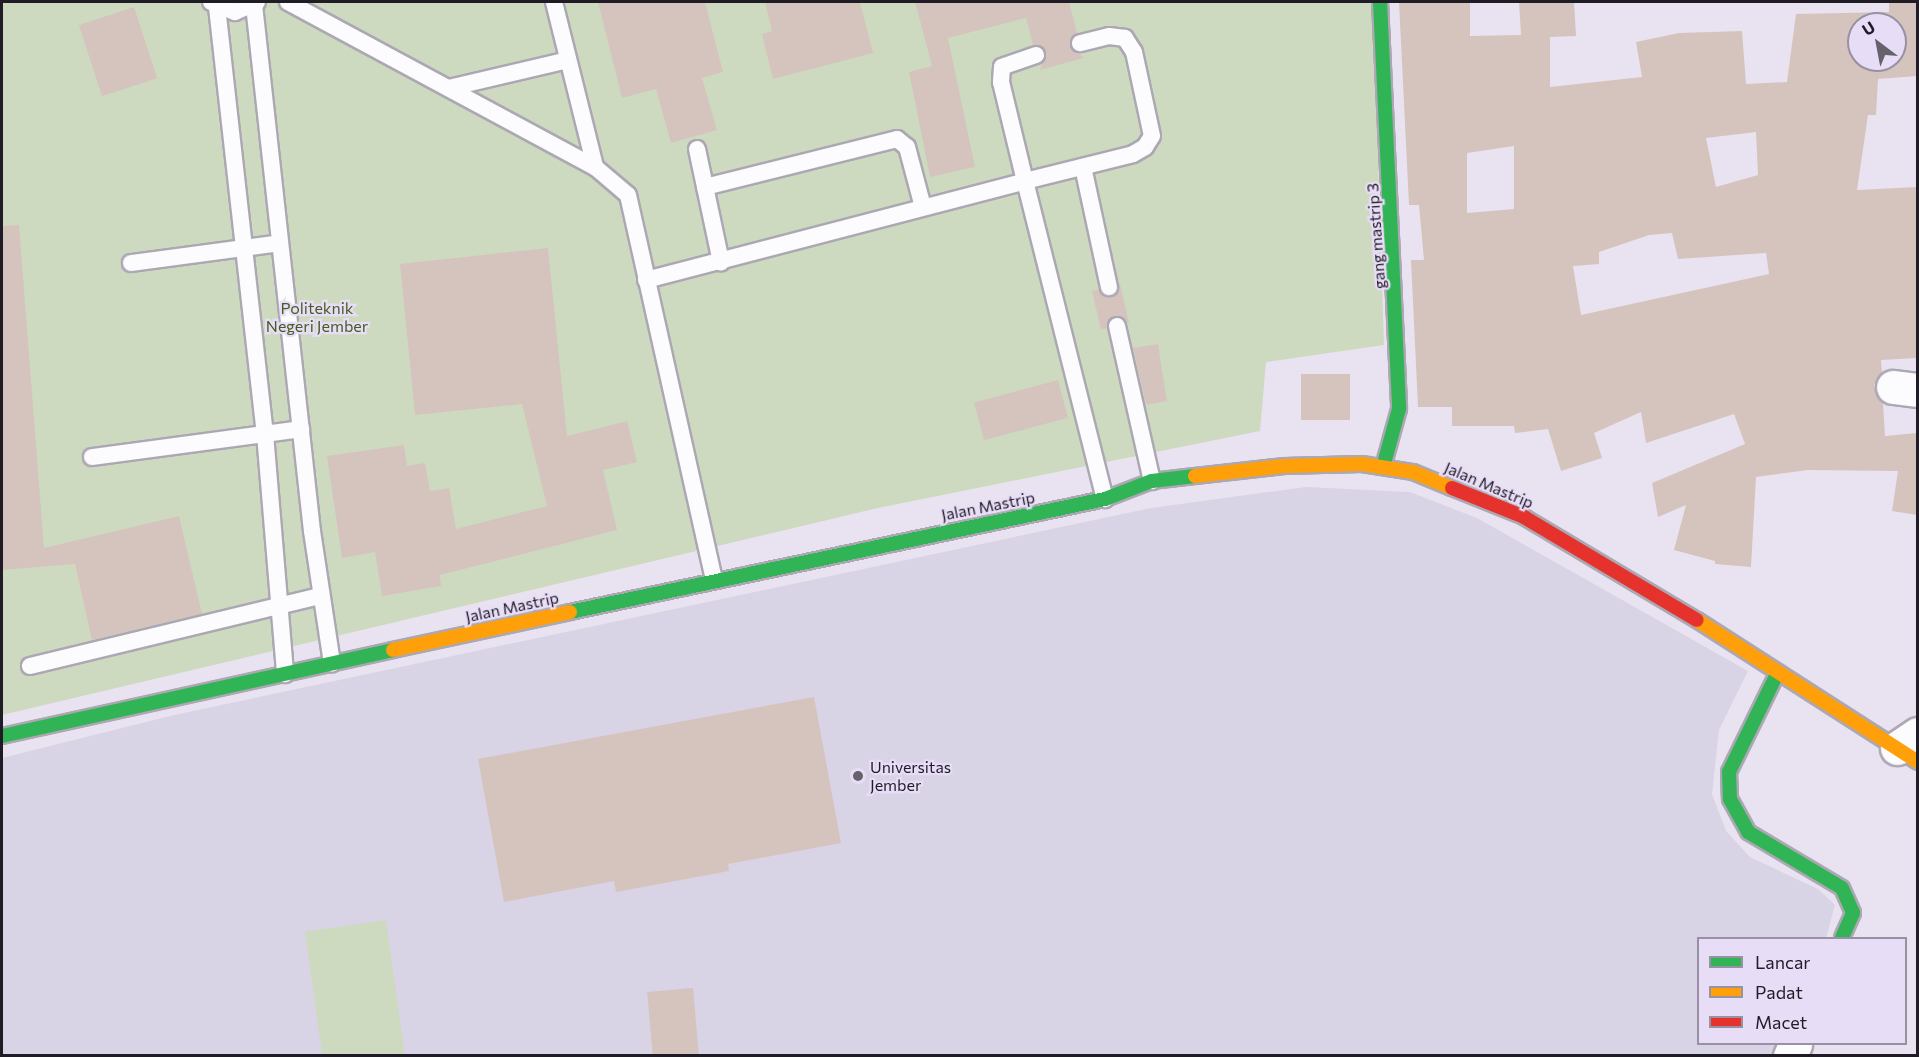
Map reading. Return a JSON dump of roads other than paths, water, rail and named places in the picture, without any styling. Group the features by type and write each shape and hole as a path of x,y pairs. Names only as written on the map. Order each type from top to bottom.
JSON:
{"main road":[{"name":"gang mastrip 3","path":"1380,2 1399,409 1383,468"},
{"name":"Jalan Mastrip","path":"2,736 714,580 1105,499 1152,481 1284,466 1362,464 1413,472 1524,517 1778,672 1911,748"},
{"path":"1778,672 1729,772 1731,799 1748,832 1842,888 1853,913 1843,937"}],"lane":[{"path":"288,2 595,167 628,195 714,580"},
{"path":"554,2 595,167"},
{"path":"285,674 265,434 214,4 235,12 256,3 280,243 320,596 332,663"},
{"path":"646,280 1134,154 1152,136 1134,52 1125,38 1109,36 1080,44"},
{"path":"1036,55 1002,67 1001,82 1105,499"},
{"path":"449,88 568,60"},
{"path":"705,187 897,139 906,147 923,207"},
{"path":"697,149 721,262"},
{"path":"1083,167 1109,287"},
{"path":"132,262 280,243"},
{"path":"1117,326 1152,481"},
{"path":"92,457 301,429"},
{"path":"30,666 278,604 320,596"}],"place":[{"name":"Universitas Jember","path":"858,776"}],"park label":[{"name":"Politeknik Negeri Jember","path":"317,317"}]}
